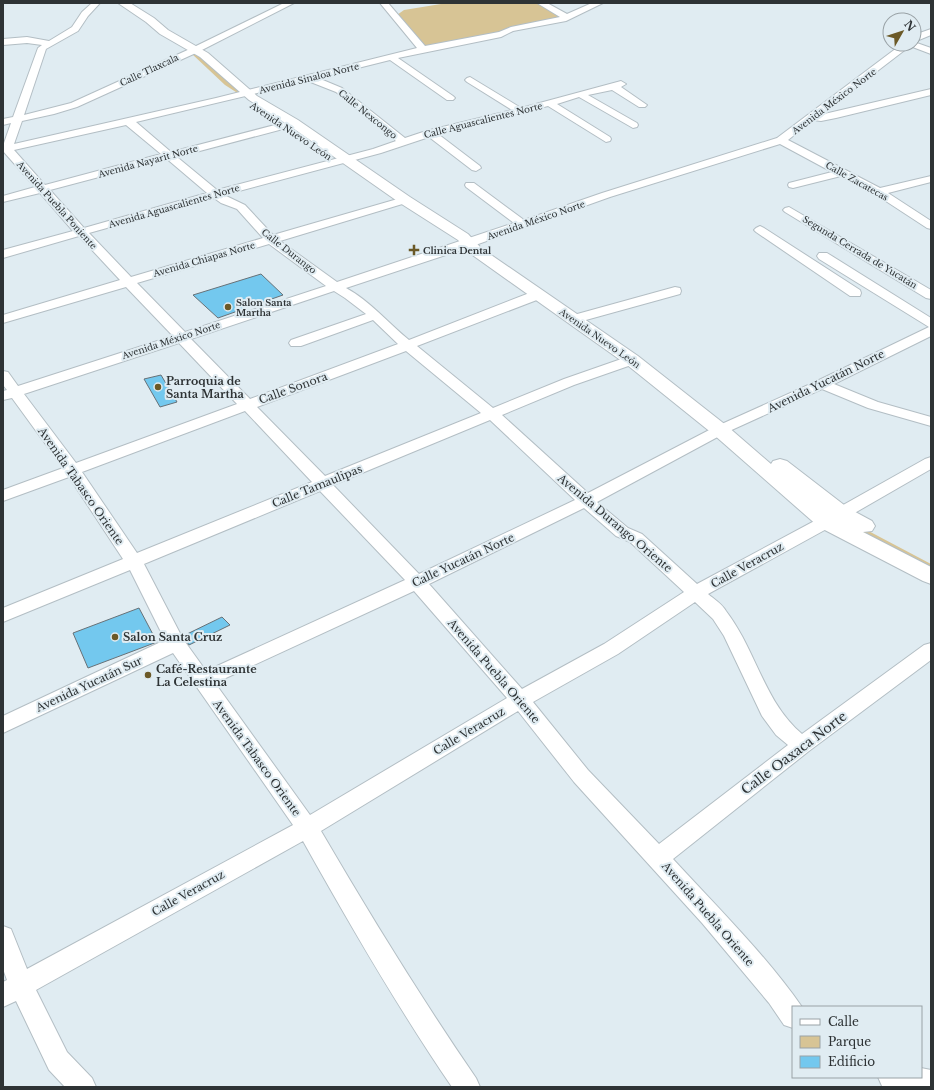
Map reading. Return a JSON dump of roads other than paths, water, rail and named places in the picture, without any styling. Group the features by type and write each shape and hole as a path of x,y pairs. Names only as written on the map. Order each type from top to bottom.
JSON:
{"main road":[{"name":"Avenida Nuevo León","path":"111,3 135,18 161,38 191,51"},
{"name":"Avenida Nuevo León","path":"123,3 145,17 191,51 242,94 341,160 399,201 425,223 469,246 632,360 720,430 735,444 833,518 931,576"},
{"name":"Avenida Nuevo León","path":"833,518 931,562"}],"street":[{"path":"7,149 42,48 48,43 75,29 96,3"},
{"path":"384,3 423,49"},
{"path":"541,3 565,18"},
{"name":"Avenida Sinaloa Norte","path":"7,149 129,122 423,49 501,34 511,29 565,18 599,3"},
{"name":"Calle Tlaxcala","path":"3,122 18,120 74,105 191,51 286,4"},
{"path":"3,42 28,40 48,43"},
{"name":"Avenida México Norte","path":"9,394 336,287 469,246 523,224 606,195 781,140 897,52"},
{"path":"391,57 450,98"},
{"name":"Calle Nexcongo","path":"309,78 340,90 404,142"},
{"path":"470,80 520,111"},
{"name":"Calle Aguascalientes Norte","path":"341,160 430,133 520,111 580,94 617,86 642,105"},
{"path":"813,117 821,118 836,116 931,92"},
{"path":"580,94 633,125"},
{"path":"549,103 606,139"},
{"name":"Calle Durango","path":"129,122 215,194 241,207 271,240 336,287"},
{"name":"Avenida Nayarit Norte","path":"3,199 289,124"},
{"path":"430,133 476,168"},
{"name":"Calle Zacatecas","path":"781,140 879,192 931,226"},
{"name":"Avenida Puebla Poniente","path":"7,149 82,233 181,337"},
{"name":"Avenida Aguascalientes Norte","path":"3,254 341,160"},
{"path":"792,185 843,172"},
{"path":"879,192 931,179"},
{"path":"470,184 523,224"},
{"name":"Avenida Chiapas Norte","path":"3,319 399,201"},
{"name":"Segunda Cerrada de Yucatán","path":"790,210 931,295"},
{"path":"760,230 855,293"},
{"path":"823,256 931,324"},
{"path":"826,273 842,268"},
{"name":"Avenida Durango Oriente","path":"336,287 350,295 375,315 390,331 492,414 586,501 622,532 636,538 719,614 732,634 769,710 783,729 802,745"},
{"path":"575,319 675,291"},
{"name":"Calle Sonora","path":"3,496 409,345 537,295"},
{"path":"296,343 375,315"},
{"name":"Avenida Yucatán Norte","path":"720,430 822,384 931,331"},
{"name":"Avenida Puebla Oriente","path":"181,337 248,404 417,582 520,700 581,776 658,858 778,994 792,1015"},
{"name":"Calle Tamaulipas","path":"3,615 569,382 632,360"},
{"name":"Avenida Tabasco Oriente","path":"3,375 9,394 73,471 134,561 176,643 307,828 369,934 430,1033 467,1087"},
{"path":"822,384 873,405 931,422"},
{"name":"Calle Yucatán Norte","path":"202,681 417,582 586,501 720,430"},
{"name":"Calle Veracruz","path":"12,990 307,828 520,700 610,649 696,592 833,518 931,462"},
{"name":"Avenida Yucatán Sur","path":"3,725 176,643"},
{"name":"Calle Oaxaca Norte","path":"658,858 802,745 931,650"},
{"path":"3,937 12,990 58,1061 83,1087"},
{"path":"898,1078 931,1083"}],"place":[{"name":"Clinica Dental","path":"414,250"},
{"name":"Salon Santa Martha","path":"228,307"},
{"name":"Parroquia de Santa Martha","path":"158,387"},
{"name":"Salon Santa Cruz","path":"115,637"},
{"name":"Café-Restaurante La Celestina","path":"148,675"}]}
